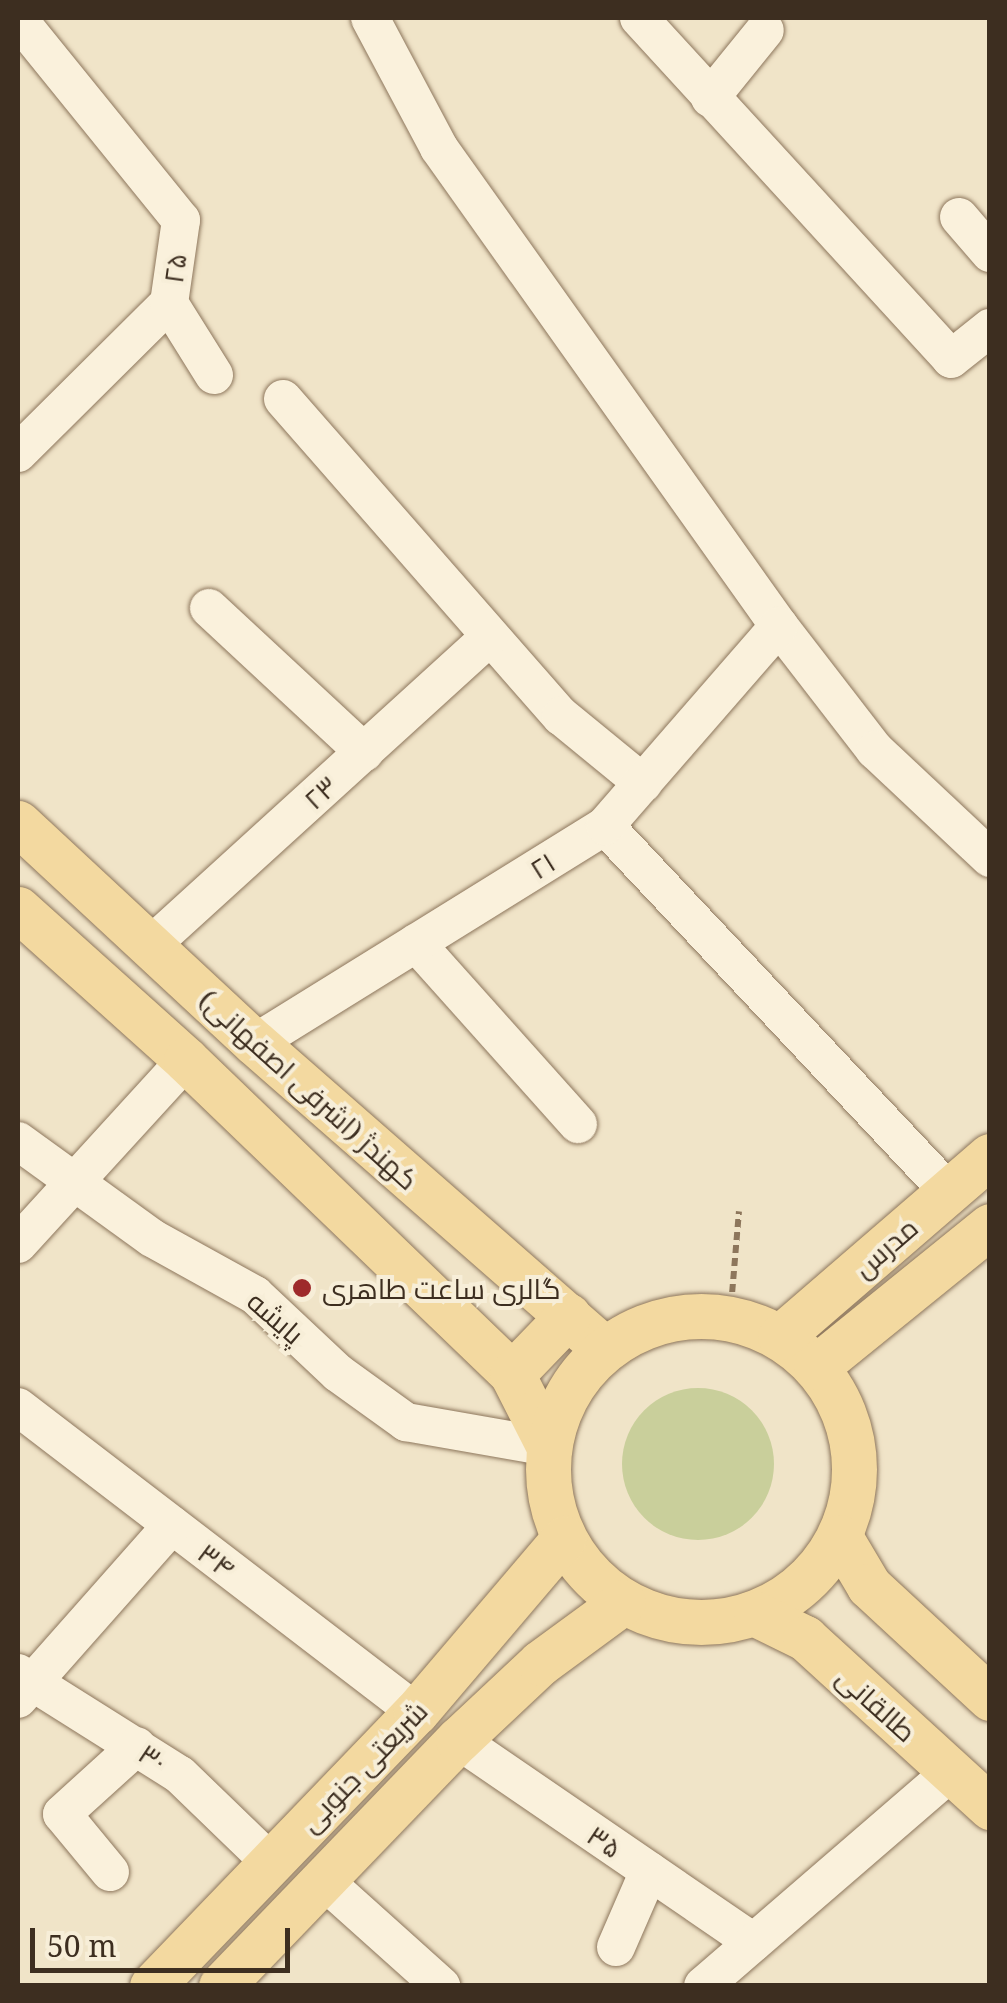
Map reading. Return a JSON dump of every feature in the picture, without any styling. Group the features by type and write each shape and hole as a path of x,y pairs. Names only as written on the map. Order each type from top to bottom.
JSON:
{"main road":[{"name":"کهندژ (اشرفی اصفهانی)","path":"18,823 255,1043 605,1350"},
{"path":"18,910 186,1060 512,1374 549,1447"},
{"name":"مدرس","path":"780,1337 990,1156"},
{"name":"مدرس","path":"816,1367 990,1226"},
{"path":"512,1374 568,1316"},
{"path":"730,1318 780,1337 816,1367 841,1405 854,1448 853,1494 840,1537 790,1596 756,1614 711,1624 665,1620 623,1602 589,1574 564,1538 550,1494 549,1447 578,1377 605,1350 643,1327 672,1320 730,1318"},
{"path":"840,1537 869,1586 990,1698"},
{"name":"شریعتی جنوبی","path":"152,1986 416,1712 564,1538"},
{"name":"شریعتی جنوبی","path":"221,1986 458,1740 540,1663 623,1602"},
{"name":"طالقانی","path":"756,1614 805,1638 990,1807"}],"street":[{"path":"370,18 440,148 779,626 875,750 990,858"},
{"path":"640,18 951,358 990,328"},
{"name":"۲۵","path":"18,19 181,220 169,303 18,453"},
{"path":"710,98 766,30"},
{"path":"959,218 990,254"},
{"path":"169,303 214,375"},
{"path":"283,398 561,716 643,783"},
{"path":"209,608 364,752"},
{"name":"۲۱","path":"255,1043 605,826 779,626"},
{"name":"۲۳","path":"150,946 489,638"},
{"path":"605,826 948,1192"},
{"path":"416,943 578,1124"},
{"path":"18,1244 186,1060"},
{"name":"پایشه","path":"18,1141 152,1238 255,1295 338,1374 406,1422 549,1447"},
{"name":"۳۴","path":"18,1408 416,1712"},
{"path":"23,1685 172,1526"},
{"name":"۳۰","path":"23,1685 137,1746 180,1775 270,1863"},
{"name":"۳۵","path":"458,1740 753,1942"},
{"path":"110,1872 62,1814 137,1746"},
{"path":"703,1986 951,1772"},
{"path":"616,1947 649,1871"},
{"path":"323,1880 441,1986"}],"path":[{"path":"730,1318 739,1211"}],"green space":[{"path":"698,1388 727,1394 752,1410 768,1435 774,1464 768,1493 752,1518 727,1534 698,1540 669,1534 644,1518 628,1493 622,1464 628,1435 644,1410 669,1394"}],"place":[{"name":"گالری ساعت طاهری","path":"302,1288"}]}
